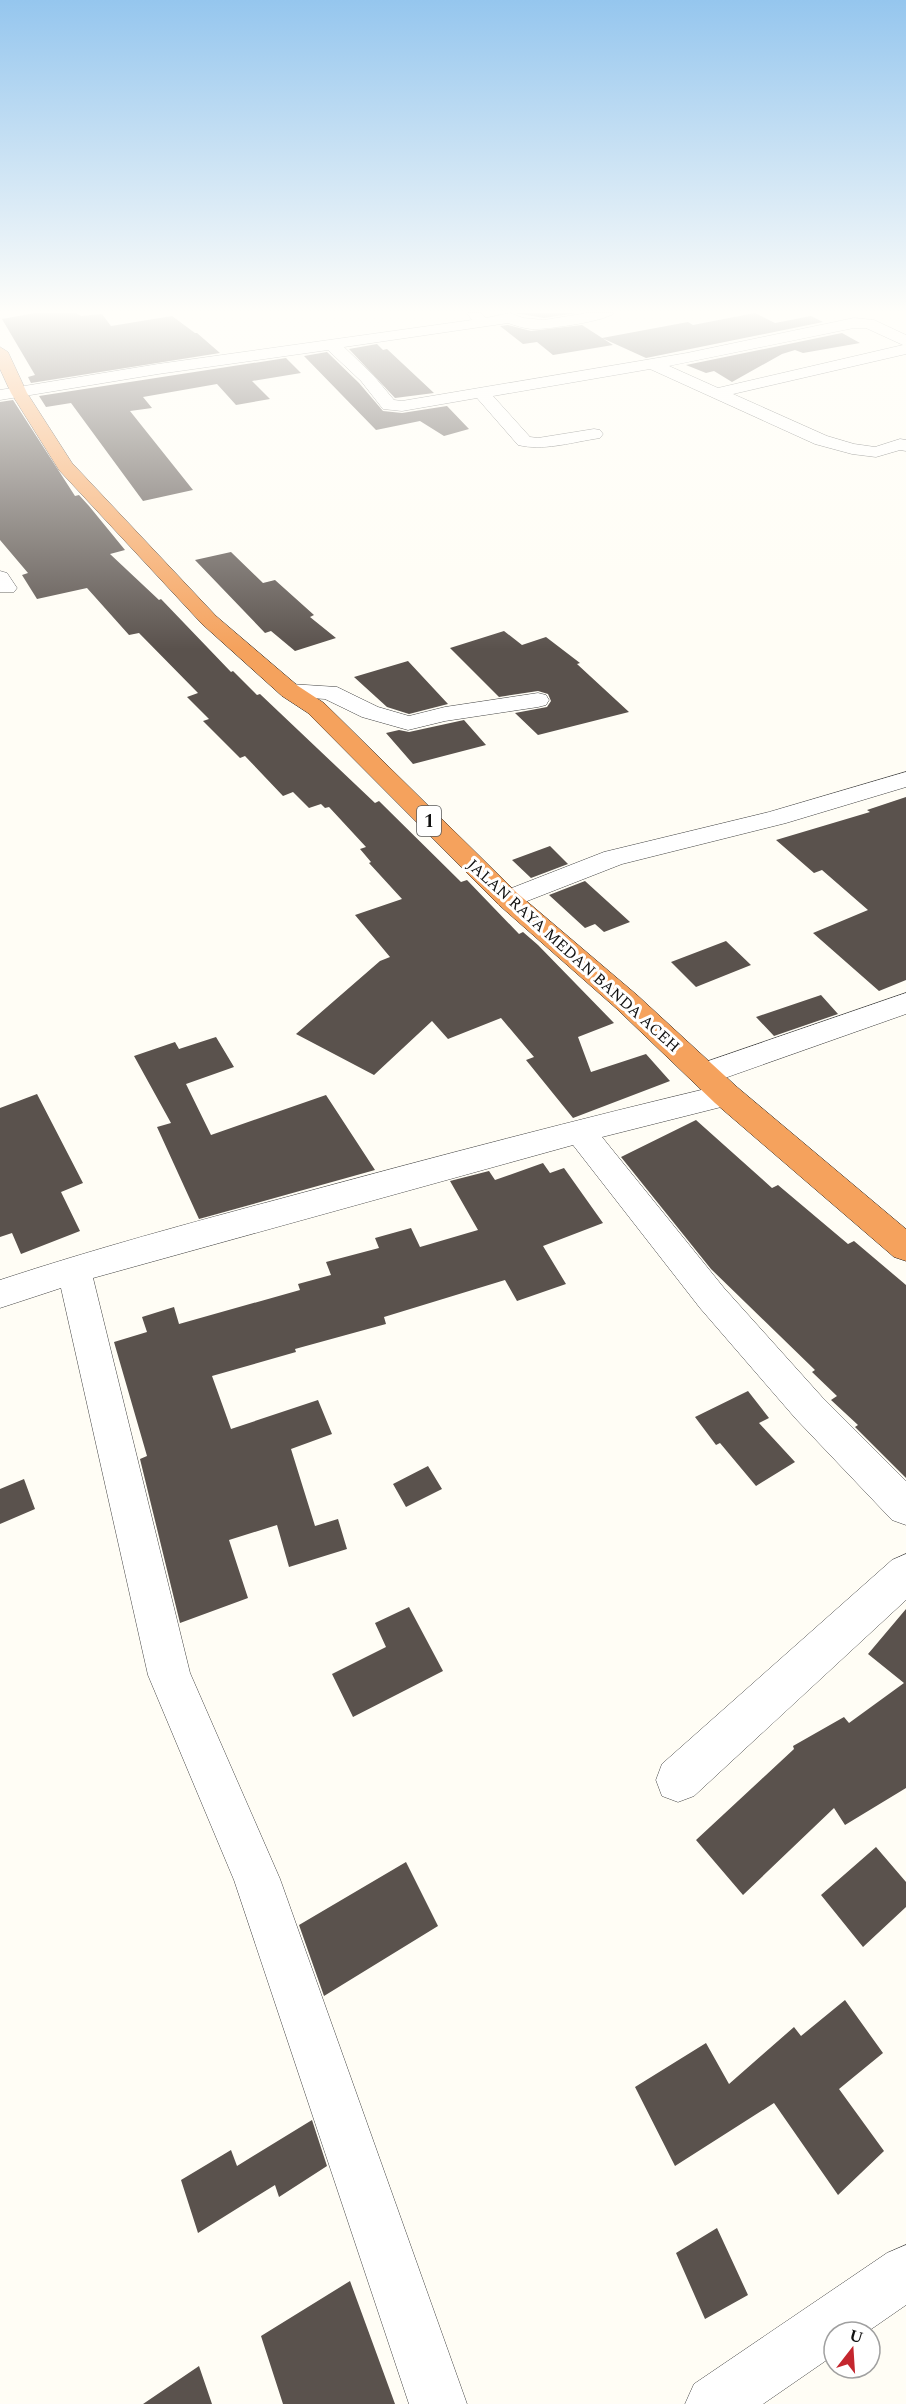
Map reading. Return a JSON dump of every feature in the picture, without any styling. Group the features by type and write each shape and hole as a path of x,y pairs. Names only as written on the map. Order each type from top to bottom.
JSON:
{"highway":[{"name":"JALAN RAYA MEDAN BANDA ACEH","path":"34,425 65,466 209,620 290,691 316,708 508,899 627,1002 716,1084 906,1248"}],"street":[{"path":"510,425 524,441 538,443 594,434"},
{"path":"790,425 831,443 876,452 900,444 906,446"},
{"path":"290,691 329,692 370,712 408,723 445,714 538,700"},
{"path":"508,899 613,858 777,818 906,779"},
{"path":"0,1294 74,1269 579,1130 716,1084 906,1003"},
{"path":"579,1130 720,1307 809,1408 906,1507"},
{"path":"74,1269 169,1675 257,1879 438,2404"},
{"path":"678,1780 906,1573"},
{"path":"714,2404 906,2272"}],"building":[{"path":"0,425 29,425 75,496 79,495 125,550 110,554 159,600 161,599 231,672 233,671 257,695 260,694 375,803 379,801 461,882 467,880 519,934 523,932 538,945 614,1023 578,1037 591,1072 646,1054 670,1081 573,1118 526,1060 534,1057 501,1018 448,1039 432,1021 374,1075 296,1034 380,961 390,957 355,915 402,899 369,863 371,862 360,849 366,847 329,807 325,808 321,804 309,808 293,792 283,796 245,756 240,758 203,721 209,719 187,697 198,693 139,633 129,635 87,588 37,599 22,575 28,573 0,540"},
{"path":"87,425 141,425 193,490 143,501"},
{"path":"371,425 400,425 376,430"},
{"path":"427,425 465,425 469,429 444,436"},
{"path":"231,552 263,583 275,580 314,615 310,617 336,638 295,651 271,631 265,633 195,560"},
{"path":"504,631 522,645 546,637 580,663 577,664 629,712 538,735 515,713 547,707 551,701 548,694 538,691 499,697 450,648"},
{"path":"408,661 448,704 409,714 387,707 354,677"},
{"path":"464,720 486,745 413,764 386,733 399,730 409,732"},
{"path":"906,797 906,980 879,991 813,933 868,910 822,870 814,873 776,840 870,812 867,810"},
{"path":"550,846 568,864 531,878 512,860"},
{"path":"585,881 630,922 604,932 595,924 585,928 549,895"},
{"path":"726,941 751,965 696,987 671,962"},
{"path":"821,995 838,1014 774,1036 756,1017"},
{"path":"216,1037 234,1067 186,1084 211,1135 326,1095 375,1170 199,1219 157,1127 171,1123 134,1056 175,1042 179,1049"},
{"path":"37,1094 83,1183 61,1192 80,1231 21,1254 12,1233 0,1237 0,1108"},
{"path":"696,1120 772,1188 778,1185 848,1244 854,1241 906,1285 906,1478 855,1427 858,1425 831,1400 837,1396 812,1372 815,1370 711,1269 621,1157"},
{"path":"543,1163 550,1173 564,1168 603,1223 543,1246 566,1284 517,1301 505,1280 384,1317 386,1324 295,1349 296,1352 212,1376 231,1429 318,1400 332,1434 291,1449 315,1526 338,1519 347,1549 289,1567 277,1525 229,1540 248,1598 180,1623 140,1459 147,1456 114,1342 147,1332 142,1317 174,1307 179,1324 300,1290 298,1284 331,1275 326,1262 379,1248 375,1238 411,1228 420,1247 478,1230 450,1181 489,1171 495,1180"},
{"path":"748,1391 769,1418 759,1423 795,1462 756,1486 720,1443 716,1445 695,1417"},
{"path":"428,1466 442,1489 406,1507 393,1484"},
{"path":"24,1479 35,1509 0,1524 0,1489"},
{"path":"409,1607 443,1671 353,1717 332,1674 386,1647 375,1623"},
{"path":"906,1609 906,1788 845,1825 834,1808 743,1895 696,1840 794,1749 793,1746 844,1717 849,1723 904,1683 868,1654"},
{"path":"876,1847 906,1882 906,1907 863,1947 821,1895"},
{"path":"406,1862 438,1926 324,1996 299,1925"},
{"path":"845,2000 883,2053 839,2089 884,2151 838,2195 774,2103 675,2166 635,2087 706,2043 729,2084 794,2027 801,2036"},
{"path":"312,2120 327,2166 279,2197 275,2185 198,2233 181,2180 231,2150 237,2166"},
{"path":"717,2228 748,2295 705,2319 676,2253"},
{"path":"350,2281 395,2404 283,2404 261,2336"},
{"path":"199,2366 212,2404 143,2404"}]}
